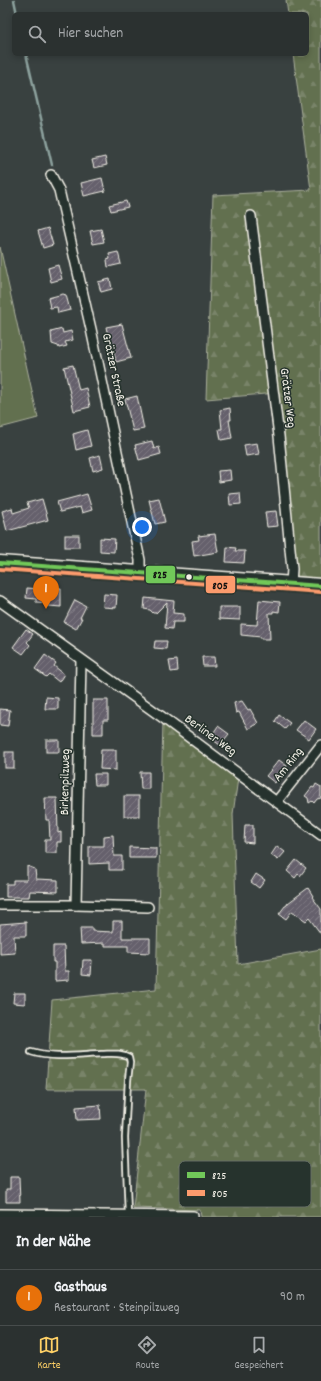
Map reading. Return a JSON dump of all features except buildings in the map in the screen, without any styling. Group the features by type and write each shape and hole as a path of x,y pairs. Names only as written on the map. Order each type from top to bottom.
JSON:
{"main road":[{"path":"0,563 321,586"}],"street":[{"name":"Grätzer Straße","path":"51,175 59,190 91,329 140,560 140,573"},
{"name":"Grätzer Weg","path":"251,216 283,473 292,569 291,584"},
{"name":"Berliner Weg","path":"0,601 321,835"},
{"name":"Birkenpilzweg","path":"76,904 81,660"},
{"name":"Am Ring","path":"277,802 321,745"},
{"path":"0,905 76,904 148,907"},
{"path":"0,1214 128,1214 193,1216"}],"lane":[{"path":"31,1052 40,1055 117,1054 129,1056 130,1062 125,1138 128,1214"}],"green space":[{"path":"286,0 321,0 321,584 297,582 277,393 206,399 213,195 311,190 293,56 309,56 309,12 288,12"},
{"path":"0,247 38,418 0,428"},
{"path":"163,721 238,778 233,814 238,964 321,949 321,1217 201,1217 200,1210 133,1208 146,1089 46,1089 52,1000 156,989"}],"waterway":[{"path":"14,0 17,12"},
{"path":"26,56 52,165"}],"transit line":[{"name":"825","path":"0,563 321,586"},
{"name":"805","path":"0,569 321,592"}],"place":[{"name":"Gasthaus","path":"46,609"}]}
